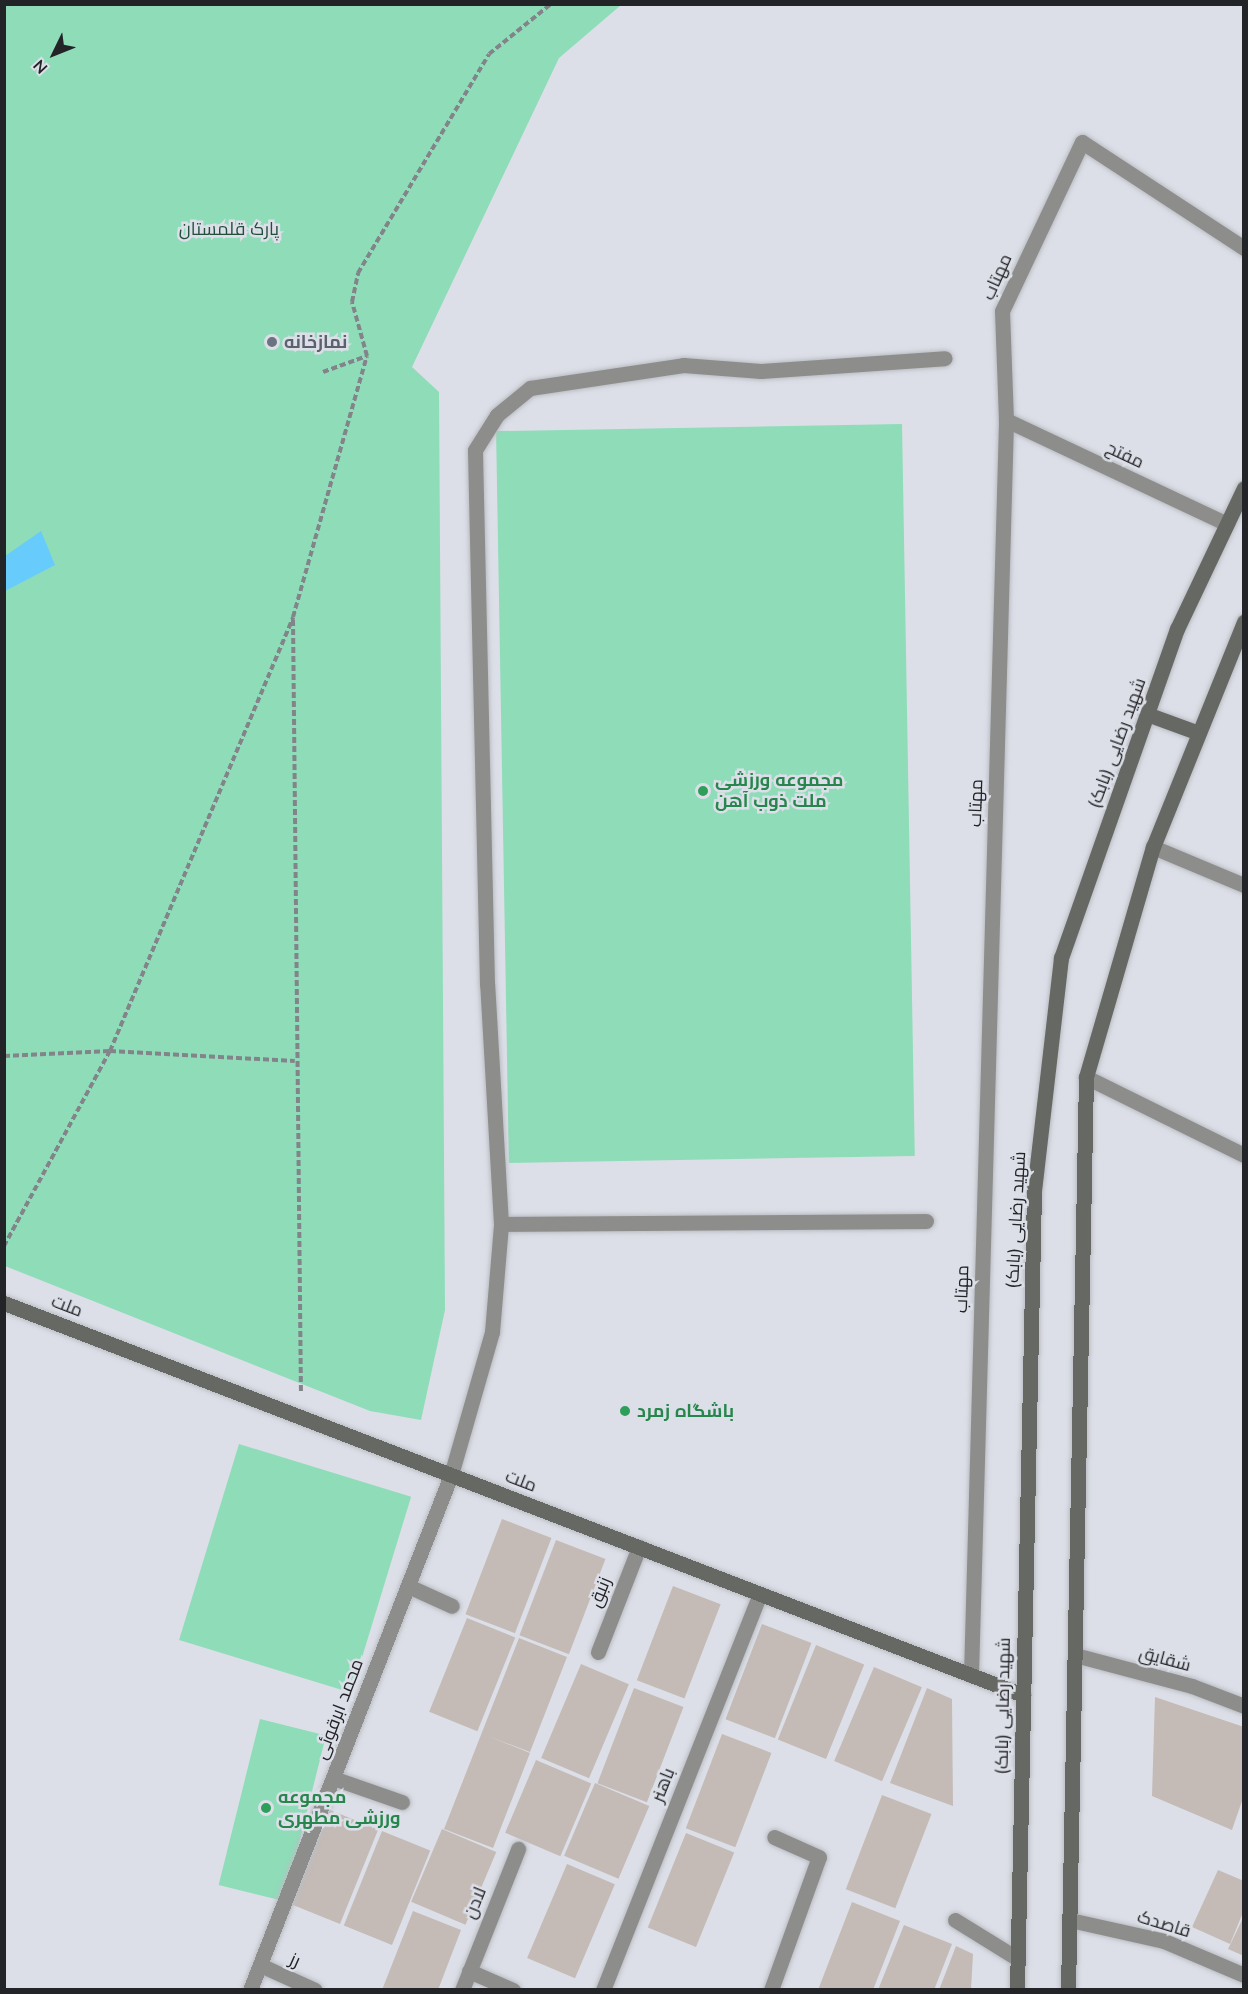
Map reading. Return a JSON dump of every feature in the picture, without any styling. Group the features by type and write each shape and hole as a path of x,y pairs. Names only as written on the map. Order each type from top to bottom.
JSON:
{"main road":[{"name":"شهید رضایی (بابک)","path":"1017,1989 1034,1191 1061,958 1177,629 1244,488"},
{"path":"1068,1989 1086,1077 1153,847 1244,622"},
{"path":"1147,714 1198,733"},
{"name":"ملت","path":"4,1303 1023,1695"}],"street":[{"name":"مهتاب","path":"971,1675 1006,420 1002,311 1083,142 1244,248"},
{"name":"محمد ابرقوئی","path":"250,1989 451,1475 492,1332 501,1224 487,984 475,450 497,415 530,388 683,365 761,371 945,358"},
{"name":"مفتح","path":"1006,420 1227,524"},
{"path":"1153,847 1244,885"},
{"path":"1086,1077 1244,1155"},
{"path":"501,1224 926,1221"},
{"name":"زنبق","path":"598,1652 639,1547"},
{"path":"408,1586 452,1606"},
{"name":"باهنر","path":"603,1989 760,1594"},
{"name":"شقایق","path":"1075,1655 1240,1705"},
{"path":"1240,1705 1244,1689"},
{"path":"333,1778 402,1802"},
{"path":"771,1989 819,1857 774,1837"},
{"name":"لادن","path":"462,1989 518,1849"},
{"path":"955,1920 1018,1959"},
{"name":"قاصدک","path":"1070,1920 1164,1941 1244,1975"},
{"name":"رز","path":"260,1965 315,1989"},
{"path":"469,1971 513,1989"}],"path":[{"path":"4,1246 110,1052 293,617 367,356 352,302 358,273 489,54 551,4"},
{"path":"323,372 367,356"},
{"path":"293,617 295,1061 304,1328 300,1417"},
{"path":"4,1056 110,1052 295,1061"}],"green space":[{"name":"پارک قلمستان","path":"4,5 621,5 559,58 412,367 439,392 445,1310 421,1420 370,1411 5,1266"},
{"name":"مجموعه ورزشی ملت ذوب آهن","path":"902,424 915,1156 509,1163 496,431"},
{"path":"239,1444 411,1497 351,1693 179,1640"},
{"name":"مجموعه ورزشی مطهری","path":"260,1719 326,1735 285,1901 219,1885"}],"water":[{"path":"41,531 55,565 5,591 5,556"}],"building":[{"path":"502,1519 551,1538 515,1633 465,1614"},
{"path":"556,1540 605,1559 569,1654 519,1635"},
{"path":"673,1586 721,1604 684,1699 637,1680"},
{"path":"467,1618 515,1637 477,1731 429,1712"},
{"path":"762,1624 811,1643 775,1738 725,1719"},
{"path":"519,1638 567,1657 530,1752 488,1736 530,1753 493,1848 444,1829"},
{"path":"816,1645 864,1664 826,1759 778,1740"},
{"path":"581,1664 629,1684 589,1778 541,1758"},
{"path":"874,1667 922,1687 882,1781 834,1761"},
{"path":"634,1688 683,1707 647,1802 597,1783"},
{"path":"927,1688 952,1699 953,1806 890,1783"},
{"path":"1155,1697 1244,1727 1244,1795 1232,1830 1152,1796"},
{"path":"722,1734 771,1753 735,1847 686,1828"},
{"path":"536,1760 591,1783 560,1856 505,1833"},
{"path":"595,1783 649,1806 618,1879 564,1856"},
{"path":"882,1795 931,1814 895,1908 846,1889"},
{"path":"330,1810 378,1829 340,1924 292,1905"},
{"path":"442,1829 496,1852 465,1925 411,1902"},
{"path":"382,1831 430,1850 392,1945 344,1926"},
{"path":"686,1833 734,1852 696,1947 648,1928"},
{"path":"567,1864 615,1884 575,1978 527,1958"},
{"path":"1218,1870 1244,1881 1244,1910 1230,1944 1192,1927"},
{"path":"852,1902 900,1921 873,1990 818,1990"},
{"path":"413,1911 461,1930 438,1990 382,1990"},
{"path":"1244,1916 1244,1956 1228,1949"},
{"path":"904,1925 952,1944 934,1990 878,1990"},
{"path":"956,1946 973,1954 971,1990 939,1990"}],"place":[{"name":"نمازخانه","path":"272,342"},
{"name":"مجموعه ورزشی ملت ذوب آهن","path":"703,791"},
{"name":"باشگاه زمرد","path":"625,1411"},
{"name":"مجموعه ورزشی مطهری","path":"266,1808"}]}
